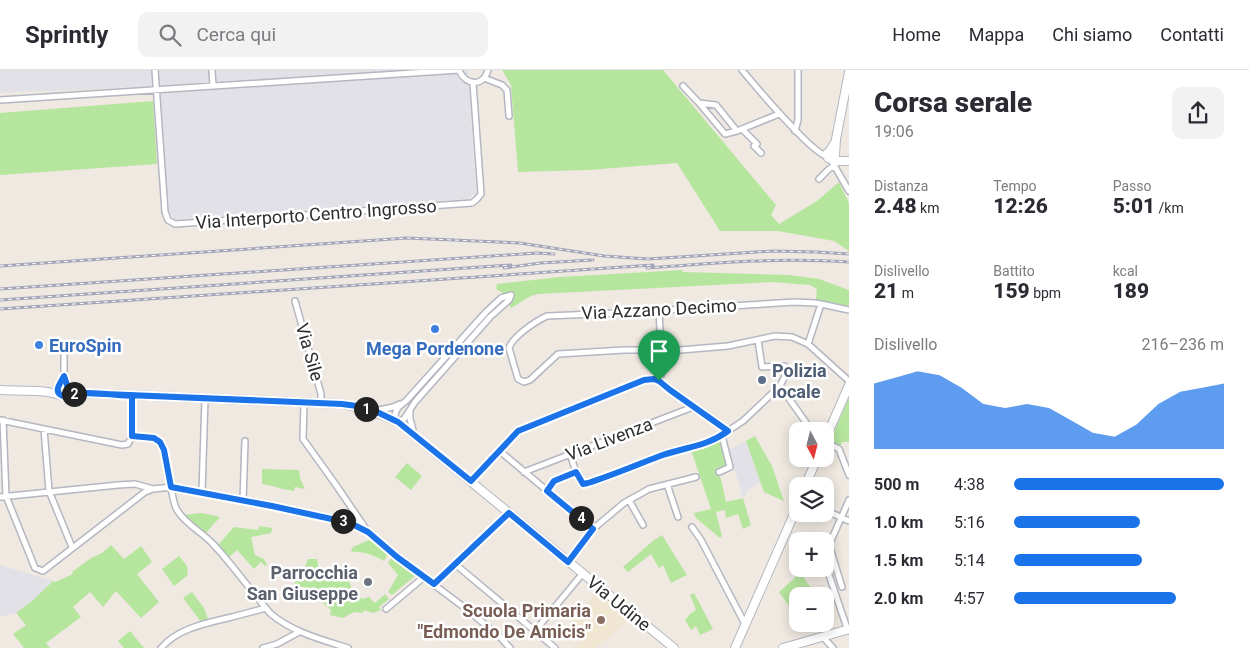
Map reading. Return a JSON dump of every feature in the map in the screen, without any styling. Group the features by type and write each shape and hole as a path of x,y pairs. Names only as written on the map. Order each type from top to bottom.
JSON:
{"main road":[{"path":"848,161 831,157 849,72"},
{"path":"833,422 849,385"},
{"name":"Via Udine","path":"0,390 44,392 63,389 81,393 132,396 357,406 375,411 397,421 414,434 674,648"},
{"path":"735,648 790,522"},
{"path":"783,648 848,630"}],"street":[{"name":"Via Interporto Centro Ingrosso","path":"155,70 164,212 168,220 175,224 472,203 481,194 473,83"},
{"path":"212,70 213,86"},
{"path":"0,100 459,70 464,79 473,83 481,81 488,70"},
{"path":"742,70 795,131 831,157 849,191"},
{"path":"795,131 798,120 798,70"},
{"path":"484,78 502,85 507,90 509,116"},
{"path":"683,86 725,134 779,114"},
{"path":"699,103 716,105 740,130 758,144 754,146 761,153"},
{"path":"819,179 829,168 831,157"},
{"path":"473,331 398,407 396,411 397,421 404,419 411,406 473,331 486,312 501,298 510,295 509,300 473,331"},
{"name":"Via Sile","path":"295,301 321,394 321,404"},
{"name":"Via Azzano Decimo","path":"660,351 624,350 558,354 530,380 524,382 518,379 509,348 511,343 525,330 547,316 769,302 815,303 849,310"},
{"path":"808,344 821,304"},
{"path":"659,310 662,372 659,381"},
{"path":"660,351 728,346 775,336 792,337 808,344 849,381"},
{"path":"570,454 576,472 583,484 662,455 707,443 722,436 743,421 780,386 787,372 785,366 762,367 758,340"},
{"path":"63,389 64,356"},
{"path":"471,481 518,431 644,380 654,379 659,381 728,431"},
{"path":"780,386 806,422"},
{"path":"132,396 132,436 128,444 122,446 1,420 6,496 35,568 42,571 145,492 171,487 202,492 338,520 350,523 368,532 397,557 500,637 510,648"},
{"path":"202,492 205,399"},
{"path":"304,403 303,439 368,532"},
{"path":"375,411 403,403"},
{"path":"411,406 410,419 414,434"},
{"name":"Via Livenza","path":"524,472 693,407"},
{"path":"44,429 49,491 72,547"},
{"path":"132,436 154,438 160,442 164,450 173,502 177,510 213,544 271,614 299,632 348,648"},
{"path":"719,472 729,468 730,465 722,436"},
{"path":"242,500 245,441"},
{"path":"834,446 839,449 849,475"},
{"path":"499,452 593,529"},
{"path":"547,491 554,481 576,472"},
{"path":"568,562 593,529 629,500 649,489 696,477"},
{"path":"0,497 135,484 153,489"},
{"path":"666,484 678,517"},
{"path":"629,500 643,525"},
{"path":"842,587 830,548 849,500"},
{"path":"434,584 509,513"},
{"path":"834,514 849,521"},
{"path":"692,527 701,540 745,624"},
{"path":"455,564 555,648"},
{"path":"535,631 583,573"},
{"path":"386,609 424,577"},
{"path":"831,577 848,630"},
{"path":"161,648 184,631 198,625 266,608"},
{"path":"263,648 276,644 299,632"},
{"path":"823,637 833,648"}],"shaded area":[{"path":"0,70 468,70 476,193 467,199 175,219 169,212 159,86 0,93"},
{"path":"746,441 761,482 748,490 743,498 729,450"},
{"path":"0,565 53,581 16,613 0,617"},
{"name":"Scuola Primaria \"Edmondo De Amicis\"","path":"597,592 630,619 595,648 574,648 583,637 569,625"}],"green space":[{"path":"502,70 663,70 776,205 771,215 779,224 817,201 839,182 849,203 849,251 834,241 778,231 720,231 677,163 588,170 518,172 511,85"},
{"path":"153,101 157,164 0,175 0,113"},
{"path":"683,270 682,272 790,275 819,279 849,290 849,306 816,300 817,289 810,285 772,282 538,294 511,308 503,293 496,289 497,284 560,277"},
{"path":"849,397 849,442 842,442 841,445 837,446 834,444 834,433"},
{"path":"755,436 772,466 784,501 764,492 746,441"},
{"path":"719,440 726,463 724,466 716,469 721,479 726,502 743,498 751,525 743,529 738,514 726,518 725,510 716,512 722,536 720,538 696,518 694,513 711,509 691,450"},
{"path":"407,463 422,476 411,490 395,477"},
{"path":"262,469 299,470 305,489 295,487 294,491 262,484"},
{"path":"202,513 220,517 206,533 184,515"},
{"path":"259,526 272,528 271,533 251,537 255,555 264,559 267,565 265,566 261,562 254,569 237,550 228,558 217,546 234,527 258,530"},
{"path":"662,535 687,575 671,583 663,565 659,568 651,554 628,572 623,567 654,540"},
{"path":"369,540 388,554 384,561 368,554 351,552 353,547"},
{"path":"111,545 124,559 141,546 152,562 137,574 159,602 141,618 116,591 103,607 90,592 73,607 81,617 46,643 50,648 24,648 13,634 26,625 16,613 53,581 55,582 73,574 72,572"},
{"path":"179,556 187,566 188,575 174,586 162,569"},
{"path":"392,557 415,576 392,595 388,592 398,575 388,563"},
{"path":"308,559 317,559 319,570 343,566 352,589 362,599 368,596 375,603 385,594 389,599 379,607 381,610 373,613 364,610 363,613 354,612 343,618 330,615 331,610 304,587 296,588 284,602"},
{"path":"796,577 803,577 810,587 789,587 789,606 779,592"},
{"path":"192,592 204,608 208,619 201,622 183,598"},
{"path":"694,593 713,629 700,635 696,626 691,630 685,620 696,610 690,595"},
{"path":"130,631 144,648 124,648 118,641"}],"railway":[{"path":"0,266 407,238 520,243 604,256 648,259 773,251 849,254"},
{"path":"0,289 537,253 554,254"},
{"path":"504,268 540,263 593,260"},
{"path":"647,268 773,260 849,262"},
{"path":"0,300 511,265"},
{"path":"0,309 653,265"}],"place":[{"name":"Mega Pordenone","path":"435,329"},
{"name":"EuroSpin","path":"39,345"},
{"name":"Polizia locale","path":"762,380"},
{"name":"Parrocchia San Giuseppe","path":"368,582"},
{"name":"Scuola Primaria \"Edmondo De Amicis\"","path":"601,620"}],"route":[{"path":"659,381 654,379 644,380 518,431 471,481 398,422 377,412 357,406 81,393 68,388 64,376 57,392 63,396 81,393 132,396 132,436 154,438 160,442 164,450 171,487 350,523 368,532 397,557 434,584 509,513 568,562 593,529 547,491 554,481 576,472 583,484 588,483 662,455 707,443 719,438 728,431 659,381"}]}
